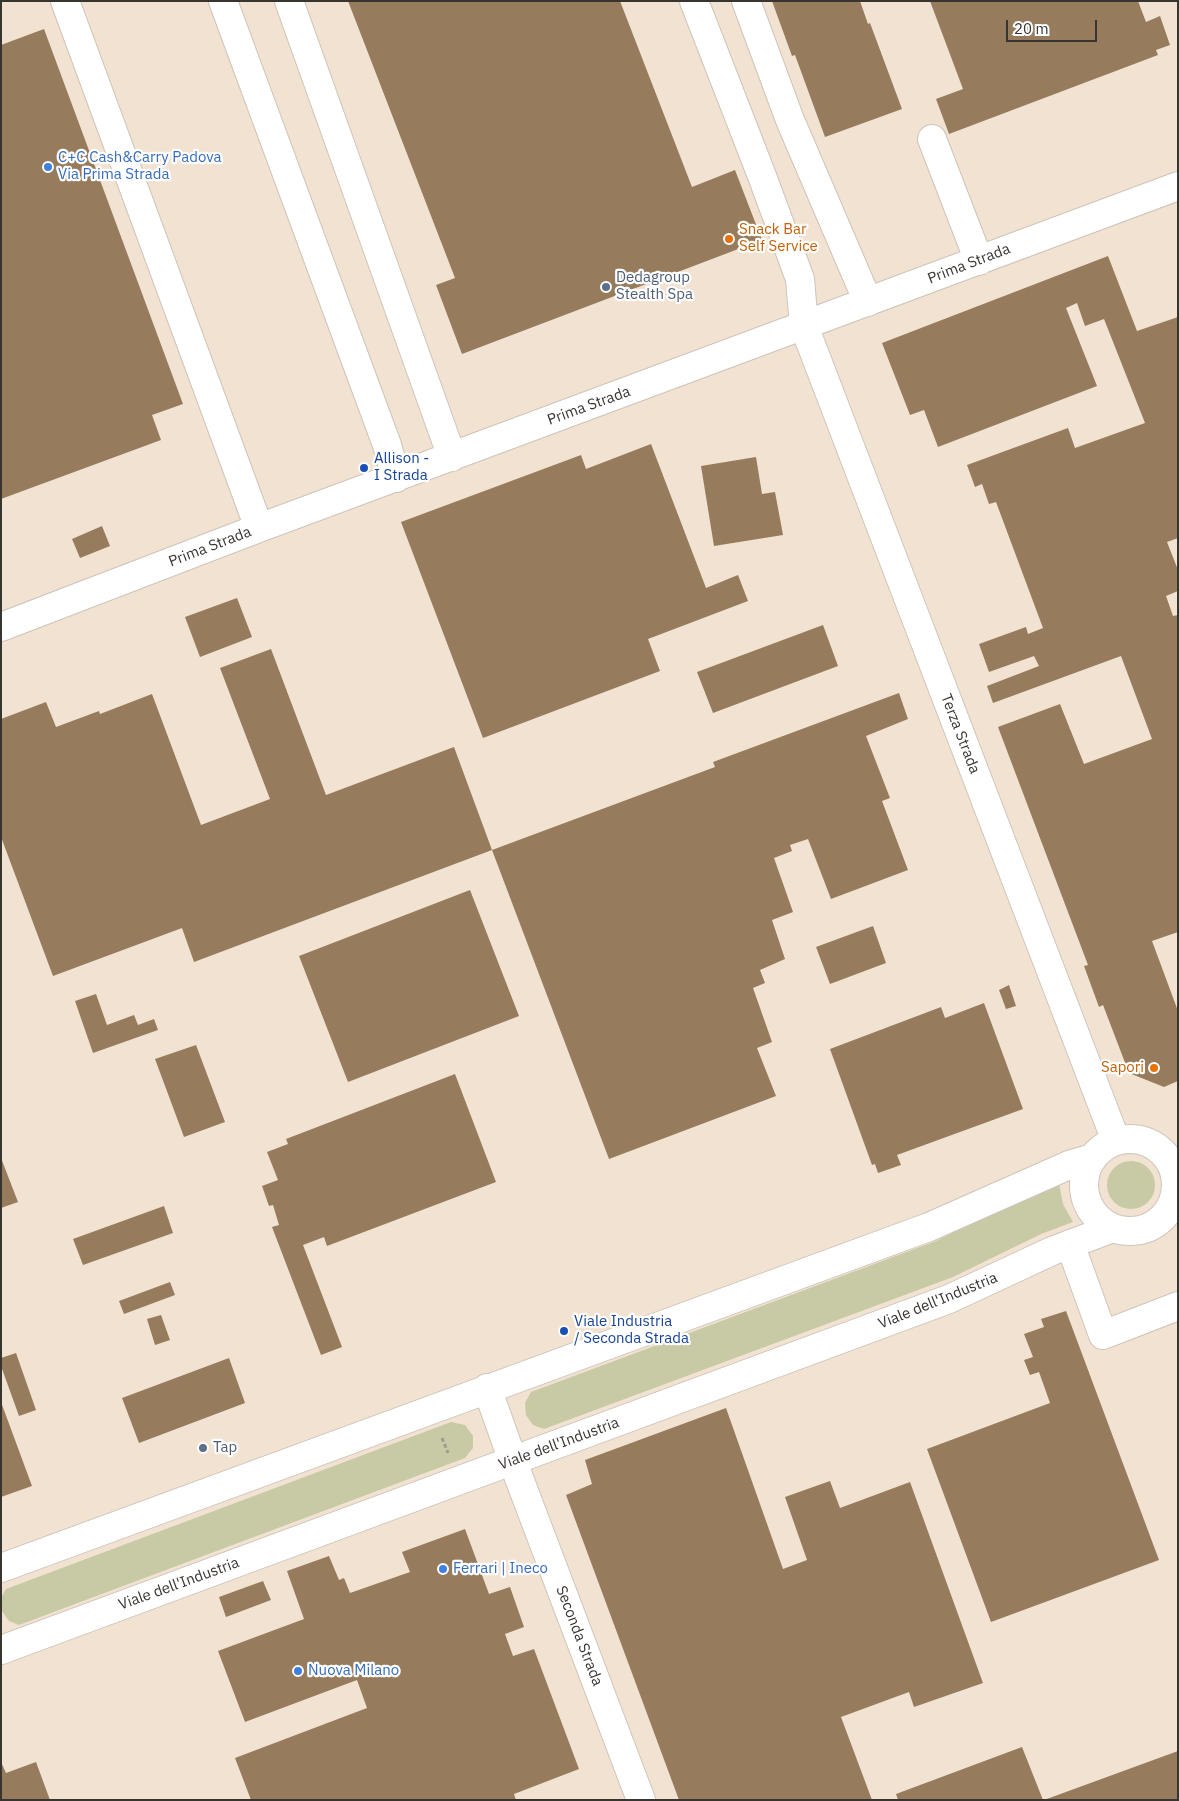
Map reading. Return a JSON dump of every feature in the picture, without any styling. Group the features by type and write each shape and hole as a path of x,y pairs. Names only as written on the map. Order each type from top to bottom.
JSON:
{"street":[{"path":"65,1 259,528"},
{"path":"223,1 387,445 396,478"},
{"path":"289,1 452,457"},
{"name":"Terza Strada","path":"694,1 759,166 800,279 804,326 1116,1141"},
{"path":"746,1 790,120 868,302"},
{"path":"932,139 979,261"},
{"name":"Prima Strada","path":"1,627 259,528 1178,186"},
{"name":"Viale dell'Industria","path":"1,1650 949,1299 1070,1244 1113,1228 1127,1231 1143,1230 1157,1223 1173,1210 1176,1195 1176,1177 1167,1145 1130,1138 1116,1141"},
{"path":"1113,1228 1098,1219 1089,1205 1084,1190 1086,1173 1093,1158 1103,1148 1116,1141"},
{"path":"1,1568 929,1227 1069,1165 1093,1158"},
{"path":"1070,1244 1103,1335 1178,1306"},
{"name":"Seconda Strada","path":"487,1388 641,1800"}],"path":[{"path":"431,1409 458,1481"}],"shaded area":[{"path":"1,1 1178,1 1178,1800 1,1800"}],"green space":[{"path":"1131,1161 1140,1163 1148,1168 1153,1176 1155,1185 1153,1194 1148,1202 1140,1207 1131,1209 1122,1207 1114,1202 1109,1194 1107,1185 1109,1176 1114,1168 1122,1163"},
{"path":"1059,1184 1063,1204 1073,1222 1041,1234 953,1277 544,1429 533,1425 526,1415 525,1403 531,1392 936,1241 1025,1197"},
{"path":"451,1422 465,1425 473,1436 473,1448 465,1458 19,1625 9,1621 2,1611 1,1598 6,1589"}],"building":[{"path":"348,1 620,1 692,187 735,170 762,240 462,354 436,285 455,278"},
{"path":"772,1 860,1 902,109 825,137 795,55 792,56"},
{"path":"930,1 1138,1 1146,22 1160,16 1170,45 1156,50 1158,55 949,134 936,99 963,89"},
{"name":"C+C Cash&Carry Padova Via Prima Strada","path":"44,29 183,404 152,415 161,440 1,499 1,45"},
{"path":"1108,256 1137,331 1178,317 1178,538 1167,542 1178,570 1178,591 1166,596 1173,616 1178,615 1178,932 1152,941 1178,1011 1178,1081 1164,1087 1129,1073 1103,1005 1099,1007 1084,966 1088,965 998,727 1060,704 1084,764 1152,739 1121,656 993,703 987,686 1039,666 1034,656 989,672 979,644 1026,627 1028,634 1043,628 996,502 989,504 982,484 975,487 967,465 1068,428 1075,448 1145,423 1104,319 1085,326 1077,303 1066,308 1097,386 938,447 924,410 910,415 882,343"},
{"path":"651,444 706,588 738,575 748,601 648,639 660,671 483,738 401,522 581,455 586,469"},
{"path":"756,457 762,494 775,492 783,535 714,546 701,466"},
{"path":"102,526 110,546 80,558 72,539"},
{"path":"237,598 252,637 200,657 185,617"},
{"path":"823,625 838,666 713,713 697,672"},
{"path":"271,649 326,795 454,747 492,850 194,962 182,928 53,976 1,837 1,719 46,702 56,727 99,711 100,714 152,694 201,825 270,799 220,668"},
{"path":"899,693 908,719 866,736 890,798 882,801 908,870 831,899 808,839 790,845 792,851 774,858 793,912 772,920 785,959 760,970 765,983 753,988 772,1042 757,1048 776,1096 609,1159 492,850 715,767 713,762"},
{"path":"470,890 519,1016 348,1082 299,956"},
{"path":"873,926 886,963 830,984 816,947"},
{"path":"1009,985 1016,1006 1006,1009 999,990"},
{"path":"96,994 107,1025 134,1015 138,1025 154,1019 158,1030 93,1053 75,1001"},
{"path":"984,1003 1023,1109 897,1155 901,1165 878,1173 875,1164 872,1165 830,1049 941,1007 945,1018"},
{"path":"196,1045 225,1122 184,1137 155,1059"},
{"path":"455,1074 496,1182 327,1246 324,1237 303,1245 342,1347 321,1355 272,1227 279,1225 273,1205 269,1206 262,1186 278,1180 267,1152 288,1144 286,1139"},
{"path":"1,1158 18,1202 1,1208"},
{"path":"164,1206 173,1233 83,1265 73,1239"},
{"path":"170,1282 175,1295 124,1314 119,1301"},
{"path":"1066,1311 1159,1560 991,1622 927,1449 1050,1403 1039,1372 1030,1375 1024,1360 1033,1357 1024,1334 1044,1327 1041,1319"},
{"path":"161,1315 170,1340 155,1345 147,1319"},
{"path":"16,1353 36,1410 19,1416 1,1366 1,1358"},
{"path":"229,1358 245,1403 139,1443 122,1398"},
{"path":"1,1402 32,1486 1,1497"},
{"path":"726,1408 783,1569 807,1560 785,1497 830,1481 840,1508 910,1482 983,1683 914,1707 909,1692 841,1717 872,1800 679,1800 566,1495 592,1484 585,1460"},
{"path":"465,1529 489,1594 510,1587 524,1627 505,1634 513,1656 534,1649 579,1769 514,1794 516,1800 251,1800 235,1758 367,1708 357,1680 245,1722 218,1651 304,1619 287,1571 329,1556 339,1580 344,1578 350,1593 410,1572 402,1552"},
{"path":"263,1581 271,1600 226,1617 219,1597"},
{"path":"1022,1747 1043,1800 898,1800 896,1794"},
{"path":"1178,1751 1178,1800 1044,1800"},
{"path":"1,1762 6,1773 36,1762 50,1800 1,1800"}],"place":[{"name":"C+C Cash&Carry Padova Via Prima Strada","path":"48,167"},
{"name":"Snack Bar Self Service","path":"729,239"},
{"name":"Dedagroup Stealth Spa","path":"606,287"},
{"name":"Allison - I Strada","path":"364,468"},
{"name":"Sapori","path":"1154,1068"},
{"name":"Viale Industria / Seconda Strada","path":"564,1331"},
{"name":"Tap","path":"203,1448"},
{"name":"Ferrari | Ineco","path":"443,1569"},
{"name":"Nuova Milano","path":"298,1671"}]}
